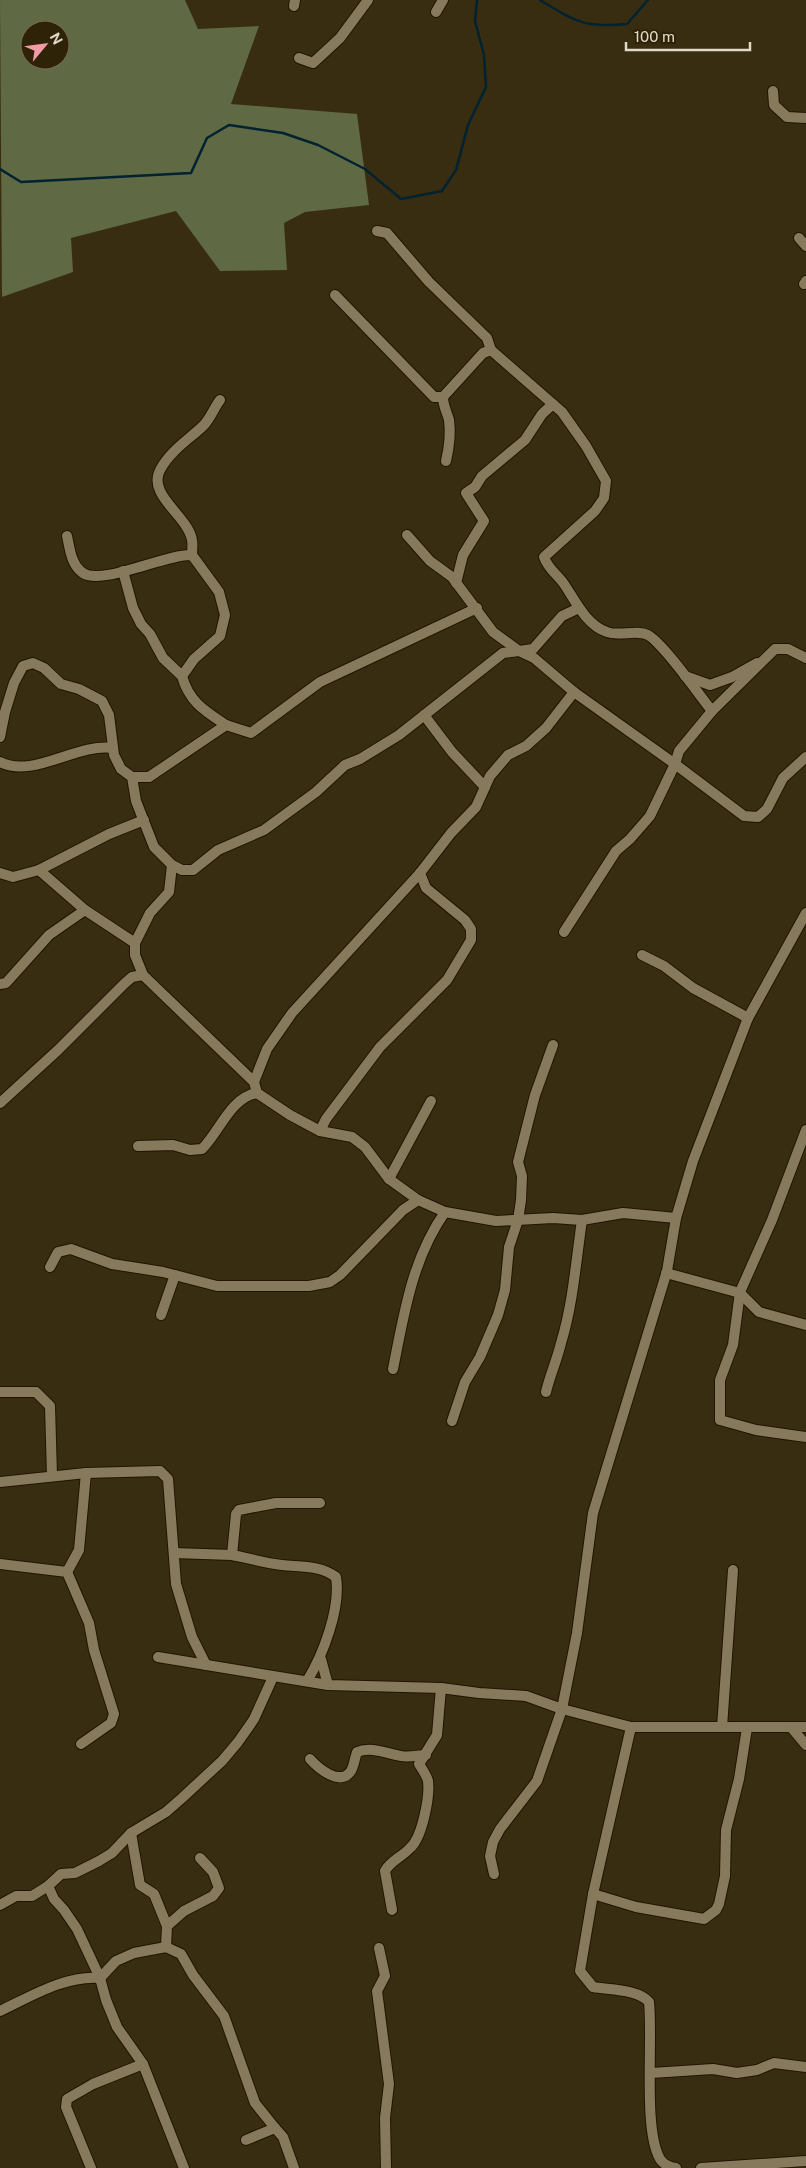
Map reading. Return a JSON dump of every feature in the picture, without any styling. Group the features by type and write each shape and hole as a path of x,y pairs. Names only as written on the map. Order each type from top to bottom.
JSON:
{"street":[{"path":"298,58 313,63 340,38 368,0"},
{"path":"436,12 443,0"},
{"path":"773,91 774,105 781,111 788,116 806,118"},
{"path":"377,230 387,233 429,282 487,338 491,350 562,412 586,446 606,481 604,498 595,511 544,557 548,567 563,583 579,608 606,632 641,633 650,636 712,711"},
{"path":"335,295 434,397 443,397"},
{"path":"446,461 449,436 448,419 443,397 483,353 491,350"},
{"path":"182,676 194,659 220,636 225,615 219,592 192,555 192,539 182,520 164,497 157,482 160,471 170,455 204,425 220,400"},
{"path":"456,583 463,555 471,545 474,534 484,521 466,493 475,486 482,476 525,440 542,414 553,404"},
{"path":"407,535 430,561 456,583 477,608 493,632 519,651 534,658 574,692 744,816 758,817 767,809 783,778 806,757"},
{"path":"67,536 72,560 83,573 93,577 123,571 181,554 192,555"},
{"path":"123,571 133,608 141,624 150,634 163,658 182,676 186,691 200,707 226,725 251,732 320,682 477,608"},
{"path":"0,737 14,683 23,666 33,663 44,668 61,684 79,689 102,701 109,715 113,748 121,769 132,778 136,801 154,847 172,864 182,870 193,870 218,850 264,830 316,792 345,765 360,759 399,735 503,653 533,649 562,616 579,608"},
{"path":"564,932 616,851 630,839 650,816 675,764 679,751 712,711 776,649 788,648 806,658"},
{"path":"685,676 710,685 732,677 765,659"},
{"path":"254,1082 268,1049 292,1013 420,873 451,833 476,807 490,776 508,756 526,746 546,728 574,692"},
{"path":"424,715 452,752 485,787"},
{"path":"132,778 149,777 226,725"},
{"path":"0,762 8,766 20,767 38,764 91,748 113,748"},
{"path":"0,873 13,877 39,870 109,834 144,820"},
{"path":"172,864 169,892 150,913 135,943 135,955 142,975 254,1082 257,1094"},
{"path":"39,870 85,910 135,943"},
{"path":"320,1131 326,1119 380,1047 447,980 471,940 472,929 465,920 426,888 420,873"},
{"path":"0,984 6,983 49,936 85,910"},
{"path":"494,1874 490,1856 493,1842 500,1829 537,1781 562,1708 577,1633 593,1513 666,1273 676,1218 693,1161 748,1018 806,914"},
{"path":"642,955 664,966 693,988 748,1018"},
{"path":"0,1102 58,1050 124,984 132,977 142,975"},
{"path":"452,1421 464,1382 480,1356 498,1315 508,1274 509,1247 518,1220 522,1176 518,1162 535,1095 553,1044"},
{"path":"138,1146 173,1145 190,1150 202,1149 237,1103 248,1095 257,1094 320,1131 352,1137 365,1147 389,1179 418,1200 445,1212 496,1222 552,1218 582,1220 623,1213 676,1218"},
{"path":"389,1179 431,1101"},
{"path":"806,1130 772,1220 740,1294 732,1345 720,1380 720,1420 756,1430 806,1437"},
{"path":"50,1267 58,1252 71,1249 112,1264 225,1286 309,1286 330,1282 340,1275 403,1210 418,1200"},
{"path":"393,1369 415,1268 426,1241 445,1212"},
{"path":"546,1392 550,1371 561,1344 571,1300 582,1220"},
{"path":"666,1273 740,1294 759,1312 806,1326"},
{"path":"162,1315 175,1275"},
{"path":"0,1392 36,1392 50,1406 52,1476"},
{"path":"0,1482 86,1472 160,1470 165,1473 168,1479 176,1584 192,1636 206,1665"},
{"path":"67,1572 79,1550 86,1472"},
{"path":"232,1555 236,1514 239,1510 276,1503 320,1503"},
{"path":"174,1553 232,1555 281,1565 311,1567 328,1571 336,1577 337,1595 320,1659 307,1681"},
{"path":"0,1564 67,1572"},
{"path":"722,1727 733,1570"},
{"path":"67,1572 88,1623 94,1650 114,1714 111,1723 81,1744"},
{"path":"158,1657 328,1685 441,1688 526,1696 631,1727 806,1727"},
{"path":"320,1659 328,1685"},
{"path":"1,1900 16,1896 32,1896 48,1886 61,1874 75,1873 99,1861 112,1852 131,1833 166,1812 222,1761 254,1719 273,1677"},
{"path":"392,1910 385,1871 389,1864 412,1847 420,1831 427,1805 428,1781 419,1764 437,1735 441,1688"},
{"path":"631,1727 593,1894 580,1971 593,1987 634,1993 644,1997 648,2002 652,2134 661,2159 667,2166 676,2168"},
{"path":"791,1727 806,1745"},
{"path":"593,1894 636,1907 704,1919 716,1910 725,1876 726,1830 739,1779 747,1728"},
{"path":"310,1759 319,1769 333,1776 345,1776 351,1771 357,1752 361,1750 383,1752 404,1757 426,1755"},
{"path":"131,1833 140,1885 154,1894 167,1926 166,1947"},
{"path":"167,1926 184,1911 213,1896 219,1888 213,1872 200,1858"},
{"path":"48,1886 54,1899 77,1929 100,1978 118,2027 143,2064 184,2168"},
{"path":"100,1978 116,1961 134,1953 166,1947 181,1954 192,1975 224,2016 254,2103 283,2137 294,2168"},
{"path":"379,1948 385,1976 377,1991 388,2084 385,2118 386,2168"},
{"path":"0,2012 45,1989 87,1977 100,1978"},
{"path":"651,2072 713,2069 736,2073 757,2070 774,2063 806,2067"},
{"path":"91,2168 66,2107 67,2099 93,2084 143,2064"},
{"path":"246,2140 275,2128"},
{"path":"701,2168 806,2161"}],"green space":[{"path":"0,0 185,0 198,29 259,26 231,104 357,114 369,205 305,212 284,223 287,270 220,271 176,211 71,238 73,272 2,297"}],"waterway":[{"path":"0,169 21,182 191,173 207,138 229,125 283,133 318,145 365,169 401,199 442,191 456,170 468,125 486,87 484,55 475,21 477,0"},
{"path":"540,0 581,22 600,25 627,24 648,0"}]}
